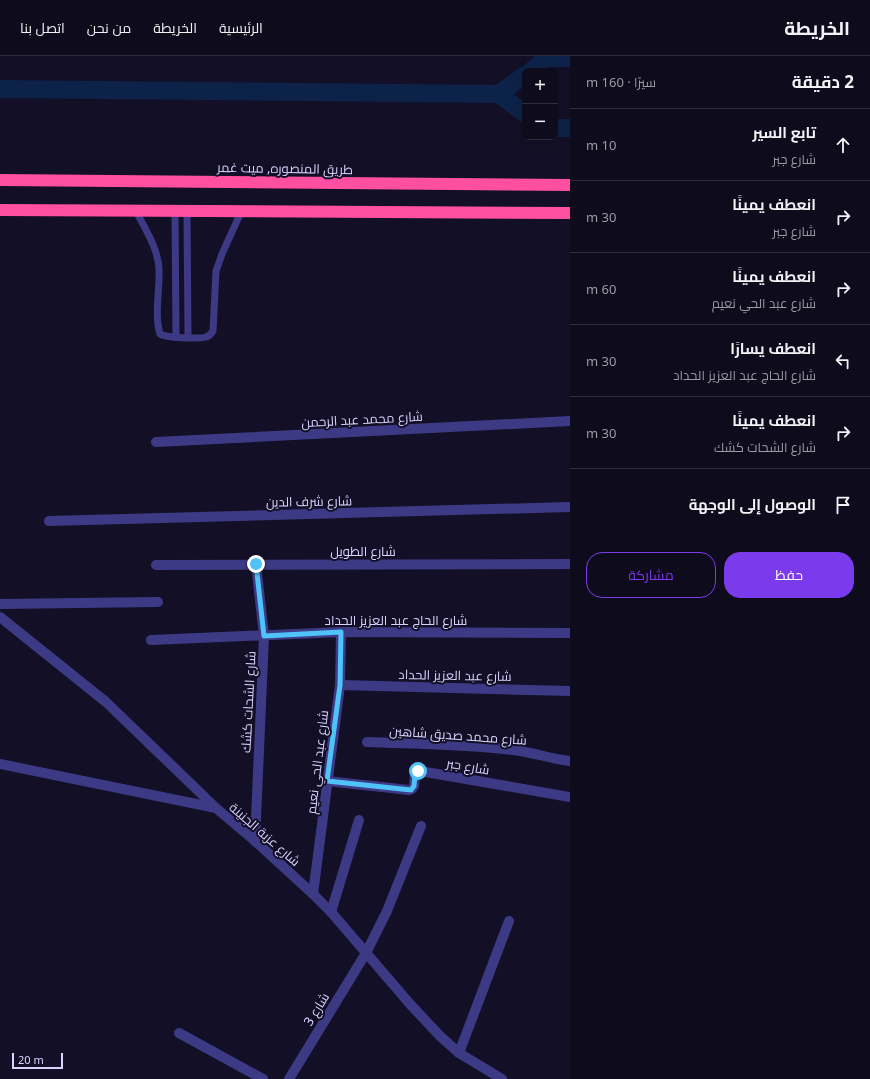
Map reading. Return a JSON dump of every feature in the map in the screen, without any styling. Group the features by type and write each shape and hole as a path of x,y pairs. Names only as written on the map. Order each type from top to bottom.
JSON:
{"highway":[{"name":"طريق المنصوره, ميت غمر","path":"0,180 570,185"},
{"path":"0,210 570,213"}],"street":[{"name":"شارع محمد عبد الرحمن","path":"156,442 570,421"},
{"name":"شارع شرف الدين","path":"49,521 570,507"},
{"name":"شارع الشحات كشك","path":"255,841 264,636 256,564"},
{"name":"شارع الطويل","path":"156,565 570,564"},
{"path":"0,604 158,602"},
{"name":"شارع عزبة الجنينة","path":"0,617 106,702 216,808 313,894 331,912 414,1009 440,1036 459,1053 502,1079"},
{"name":"شارع الحاج عبد العزيز الحداد","path":"151,640 341,632 570,633"},
{"name":"شارع عبد الحي نعيم","path":"313,894 340,685 341,632"},
{"name":"شارع عبد العزيز الحداد","path":"340,685 570,691"},
{"name":"شارع محمد صديق شاهين","path":"367,742 493,748 515,750 542,757 570,760"},
{"path":"0,764 216,808"},
{"name":"شارع جبر","path":"327,781 411,790 414,786 415,774 420,771 570,797"},
{"path":"331,912 359,820"},
{"name":"شارع 3","path":"289,1079 366,953 387,911 421,826"},
{"path":"459,1053 509,921"},
{"path":"179,1033 263,1079"}],"lane":[{"path":"136,211 157,255 159,269 160,334 164,336 176,337 207,337 213,331 216,271 241,212"},
{"path":"176,337 181,212"},
{"path":"181,212 188,337"}],"waterway":[{"path":"535,68 547,58 570,58"},
{"path":"499,94 522,77"},
{"path":"0,89 499,94 522,112"},
{"path":"558,128 570,128"}],"route":[{"path":"256,564 264,636 341,632 340,685 327,781 411,790 414,786 415,774 418,771"}]}
